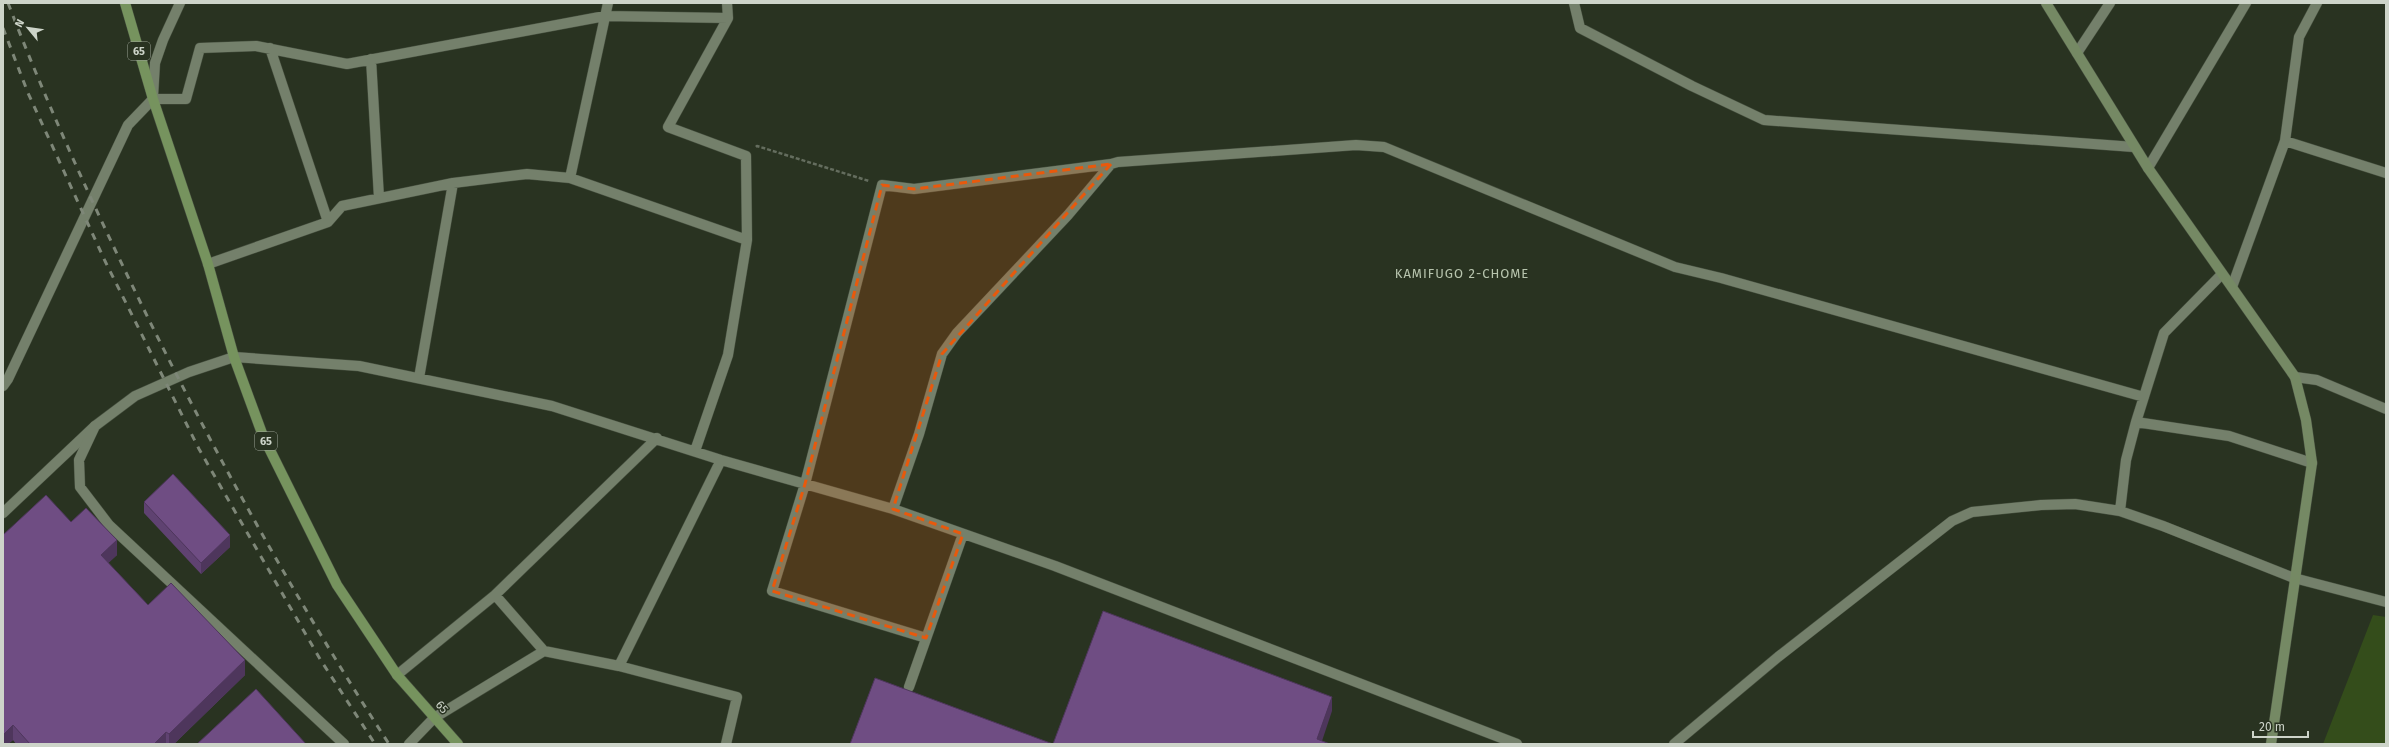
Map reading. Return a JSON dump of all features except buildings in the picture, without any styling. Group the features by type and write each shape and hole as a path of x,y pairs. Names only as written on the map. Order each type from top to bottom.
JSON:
{"main road":[{"name":"65","path":"125,3 153,99 208,264 234,357 263,436 337,585 397,675 458,744"}],"street":[{"path":"3,386 8,379 128,126 153,99 155,63 163,40 180,3"},
{"path":"570,178 608,3"},
{"path":"695,451 728,355 747,240 746,156 668,127 728,18 727,3"},
{"path":"2046,3 2134,147 2295,377 2306,420 2312,463 2294,578 2271,744"},
{"path":"2077,53 2110,3"},
{"path":"2148,168 2246,3"},
{"path":"2232,288 2285,141 2299,36 2317,3"},
{"path":"1577,4 1580,28 1692,86 1764,120 2134,147"},
{"path":"153,99 186,99 200,48 256,46 347,64 605,16 728,18"},
{"path":"270,48 328,222"},
{"path":"371,59 379,198"},
{"path":"2285,141 2386,173"},
{"path":"926,638 772,591 804,484 882,185 914,189 1112,164 1356,145 1384,147 1674,267 1721,278 2144,396"},
{"path":"893,509 919,434 942,354 957,333 1068,215 1112,164"},
{"path":"208,264 328,222 342,206 453,183 527,174 570,178 747,240"},
{"path":"419,378 453,183"},
{"path":"2120,512 2126,460 2136,422 2164,333 2222,274"},
{"path":"3,513 95,426 135,396 189,372 234,357 360,366 552,406 657,438 722,460 893,509 1063,568 1517,744"},
{"path":"2295,377 2317,380 2386,409"},
{"path":"2136,422 2229,436 2312,463"},
{"path":"95,426 79,460 80,487 109,525 344,744"},
{"path":"397,675 495,595 657,438"},
{"path":"618,666 722,460"},
{"path":"1674,744 1778,657 1952,521 1972,512 2041,505 2075,504 2120,512 2162,526 2294,578 2386,602"},
{"path":"909,687 963,534"},
{"path":"495,595 544,651 618,666 737,697 726,744"},
{"path":"409,744 434,718 544,651"}],"path":[{"path":"746,156 757,146 882,185"}],"highlighted area":[{"path":"1111,164 942,354 893,509 963,534 926,638 772,591 805,484 882,185 914,189"}],"green space":[{"path":"2373,615 2386,617 2386,744 2323,744"}],"railway":[{"path":"8,3 42,88 79,171 157,336 267,543 357,695 389,744"},
{"path":"3,28 28,93 105,261 199,449 320,659 375,744"}],"district":[{"name":"KAMIFUGO 2-CHOME","path":"1462,273"}]}
